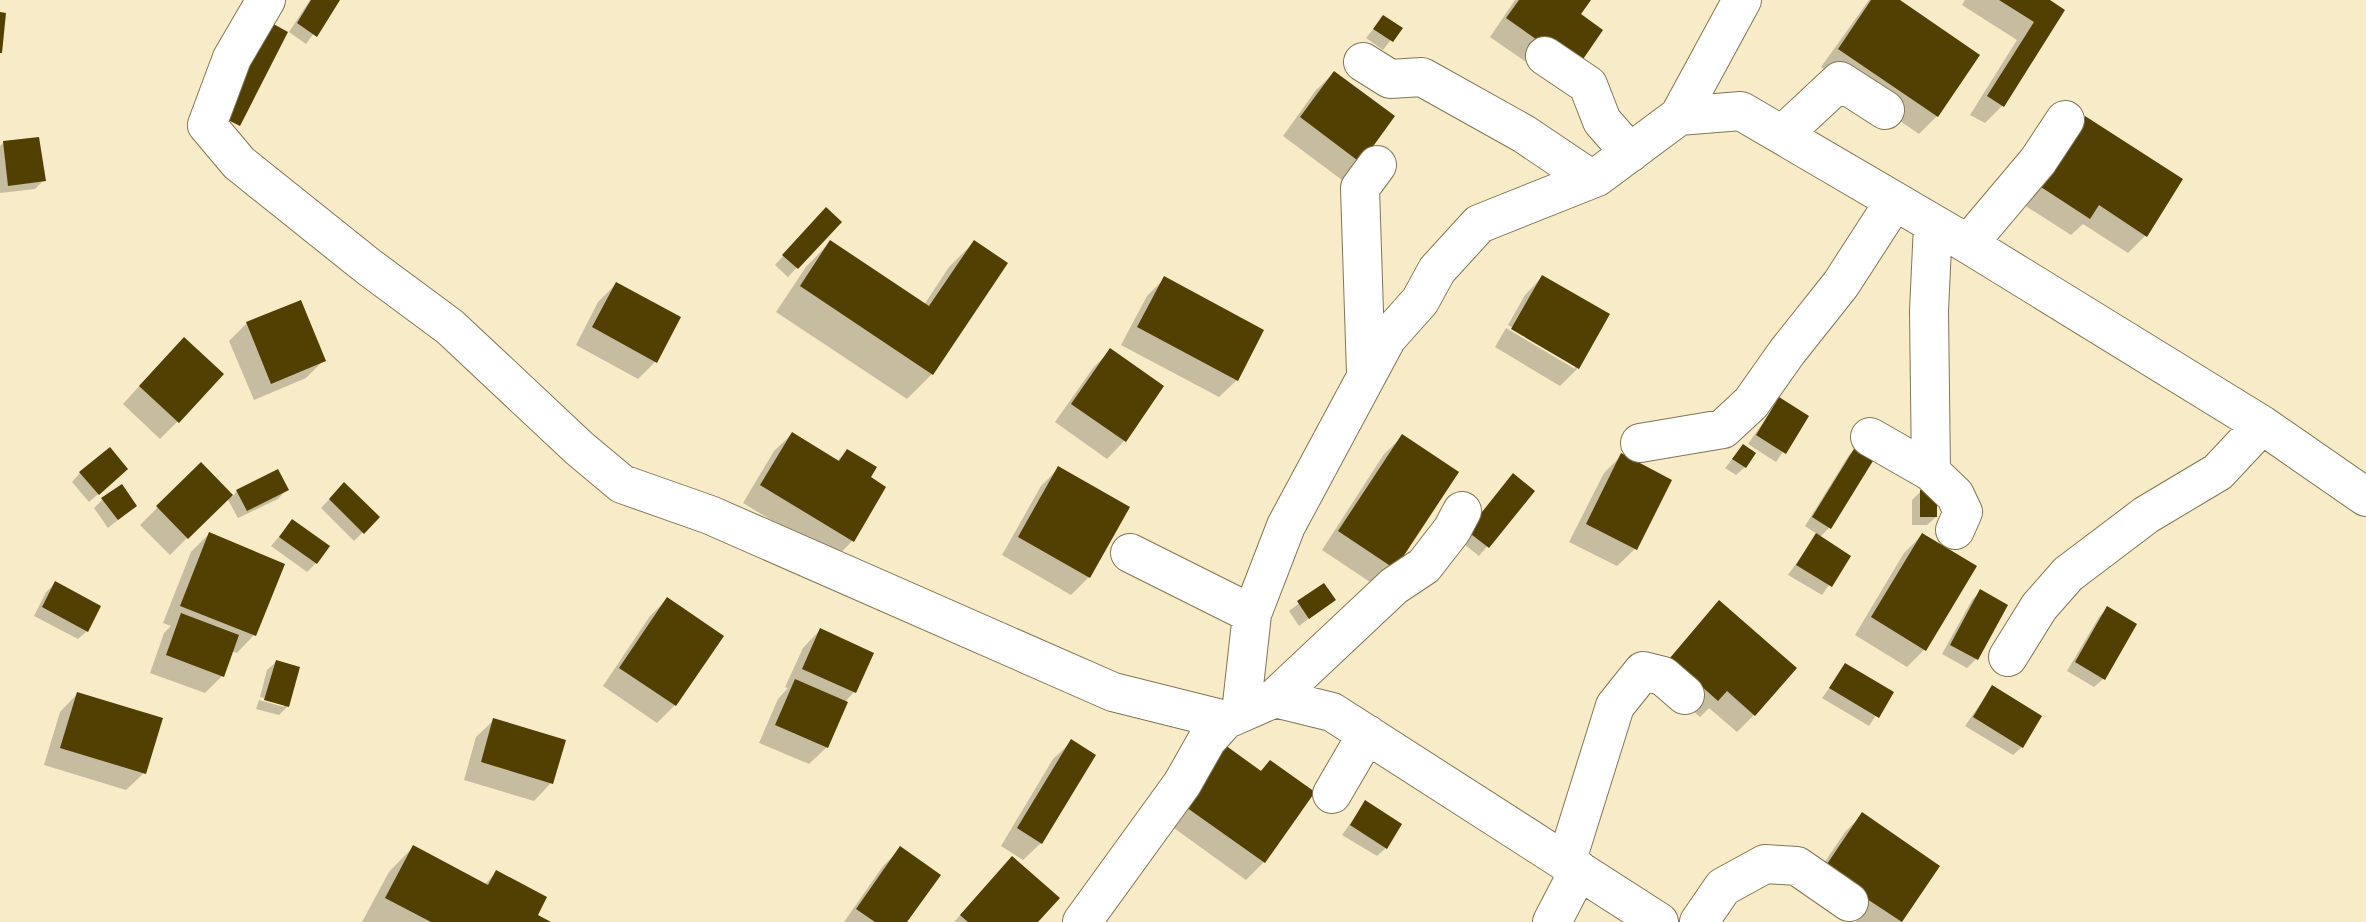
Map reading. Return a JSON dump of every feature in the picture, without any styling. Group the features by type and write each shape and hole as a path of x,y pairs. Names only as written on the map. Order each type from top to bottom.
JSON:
{"street":[{"path":"267,0 232,58 207,125 239,163 369,267 450,327 579,449 622,484 722,520 1113,692 1247,710 1332,712 1659,922"},
{"path":"1247,710 1252,614 1286,526 1387,338 1420,301 1437,270 1479,224 1591,179 1679,116 1725,8"},
{"path":"1545,56 1588,85 1602,121 1630,153"},
{"path":"1363,62 1390,79 1422,76 1524,134 1591,179"},
{"path":"1782,135 1840,81 1885,110"},
{"path":"1679,116 1741,111 1968,244 2262,425 2366,497"},
{"path":"1968,244 2038,161 2065,120"},
{"path":"1366,376 1360,188 1377,165"},
{"path":"1640,443 1723,429 1751,403 1787,352 1841,285 1894,202"},
{"path":"1931,472 1929,311 1933,225"},
{"path":"2008,657 2039,607 2068,574 2146,514 2218,472 2262,425"},
{"path":"1870,437 1931,472 1955,495 1963,512 1955,530"},
{"path":"1082,922 1182,784 1207,740 1247,710 1394,586 1424,566 1452,530 1462,511"},
{"path":"1130,553 1252,614"},
{"path":"1552,922 1573,867 1615,706 1643,671 1663,676 1685,695"},
{"path":"1332,794 1367,734"},
{"path":"1699,922 1723,887 1765,864 1797,866 1849,902"}],"building":[{"path":"311,0 340,0 317,37 297,23"},
{"path":"1519,0 1591,0 1581,14 1603,30 1577,68 1506,18"},
{"path":"1871,0 1900,0 1980,55 1938,117 1838,49"},
{"path":"1999,0 2050,0 2065,10 2004,107 1987,96 2034,22"},
{"path":"0,12 6,13 2,53 0,53"},
{"path":"1383,15 1403,28 1393,42 1373,29"},
{"path":"268,21 288,32 240,126 220,116"},
{"path":"1334,71 1395,116 1361,163 1300,117"},
{"path":"2085,116 2183,179 2147,237 2099,205 2090,219 2041,187"},
{"path":"39,137 46,181 8,186 3,141"},
{"path":"826,207 842,222 798,269 782,255"},
{"path":"830,240 929,306 974,240 1008,263 933,375 800,286"},
{"path":"1542,275 1610,314 1579,369 1511,329"},
{"path":"1164,276 1264,330 1238,381 1137,327"},
{"path":"616,282 681,317 657,363 592,327"},
{"path":"301,300 326,361 271,384 246,322"},
{"path":"184,337 224,374 179,423 139,386"},
{"path":"1110,348 1164,386 1126,442 1071,404"},
{"path":"1779,397 1809,416 1786,454 1756,435"},
{"path":"792,432 839,461 847,449 877,467 871,477 886,487 854,542 760,485"},
{"path":"1402,434 1459,472 1395,569 1338,531"},
{"path":"1743,444 1756,453 1746,468 1732,459"},
{"path":"1857,444 1876,456 1831,529 1812,517"},
{"path":"110,447 128,469 99,495 79,472"},
{"path":"1621,453 1672,480 1637,550 1586,524"},
{"path":"201,462 233,495 188,539 156,506"},
{"path":"1058,466 1130,507 1090,578 1018,537"},
{"path":"278,469 289,490 247,511 236,490"},
{"path":"1513,473 1535,491 1489,548 1467,531"},
{"path":"344,482 380,517 364,534 329,499"},
{"path":"122,484 137,506 118,520 101,498"},
{"path":"1920,490 1937,490 1937,517 1920,517"},
{"path":"292,519 330,546 317,564 279,537"},
{"path":"209,532 285,564 256,636 180,606"},
{"path":"1816,533 1851,556 1832,587 1796,565"},
{"path":"1922,533 1977,566 1926,651 1871,617"},
{"path":"55,581 101,606 88,632 42,607"},
{"path":"1324,583 1336,600 1309,619 1297,601"},
{"path":"1980,589 2008,605 1978,660 1950,645"},
{"path":"667,597 724,636 676,706 619,668"},
{"path":"1719,600 1797,668 1755,716 1727,691 1718,701 1670,658"},
{"path":"2107,606 2137,624 2105,680 2075,662"},
{"path":"181,613 239,635 224,677 166,655"},
{"path":"820,628 874,653 856,693 802,669"},
{"path":"276,660 300,667 289,707 264,700"},
{"path":"1845,663 1894,692 1879,718 1829,688"},
{"path":"795,679 848,702 828,748 775,725"},
{"path":"1992,685 2042,716 2023,748 1973,717"},
{"path":"77,692 163,718 146,774 60,748"},
{"path":"493,718 566,740 553,784 481,762"},
{"path":"1071,739 1096,755 1042,844 1017,828"},
{"path":"1225,745 1261,771 1270,760 1315,792 1265,863 1183,805"},
{"path":"1365,800 1402,824 1387,849 1350,825"},
{"path":"1862,812 1940,866 1902,922 1823,870"},
{"path":"413,845 488,885 496,870 547,897 538,915 551,922 431,922 385,898"},
{"path":"900,846 941,875 907,922 875,922 856,909"},
{"path":"1012,856 1060,898 1038,922 968,922 960,915"}]}
